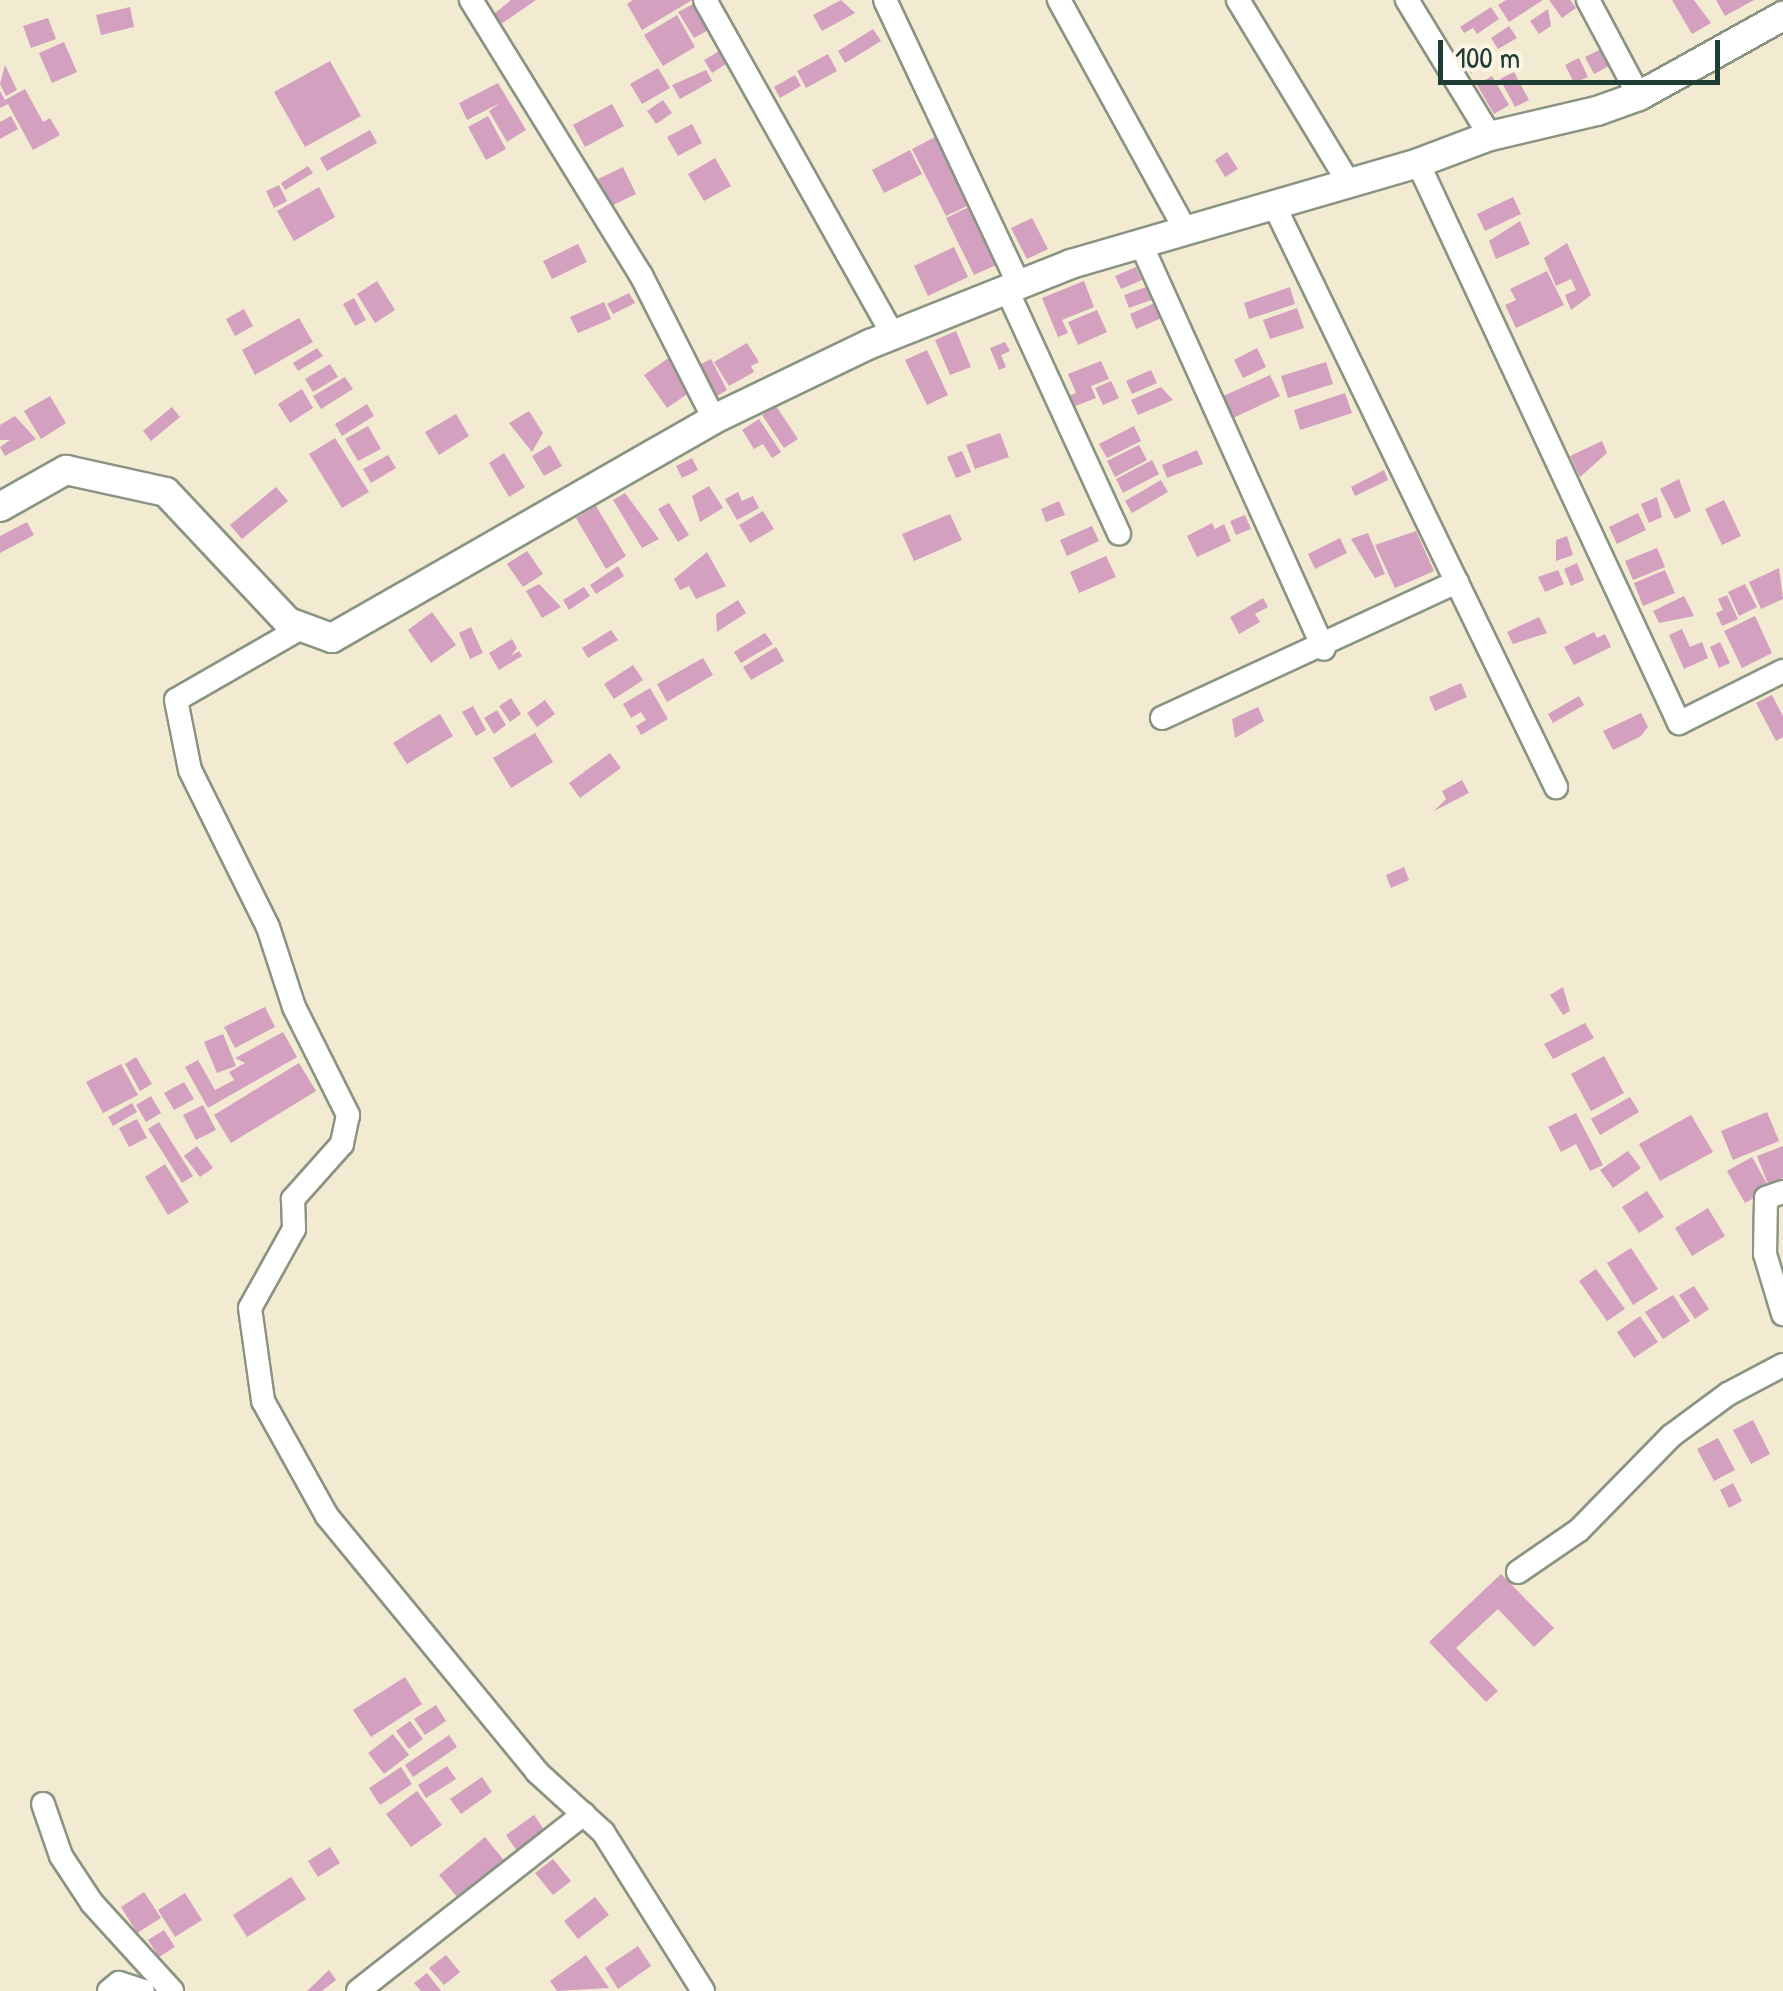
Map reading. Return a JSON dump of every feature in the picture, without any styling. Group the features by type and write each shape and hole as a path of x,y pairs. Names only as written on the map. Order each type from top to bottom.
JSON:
{"street":[{"path":"471,0 641,275 714,419"},
{"path":"705,0 893,334"},
{"path":"886,0 1118,534"},
{"path":"1059,0 1186,231"},
{"path":"1238,0 1349,183"},
{"path":"1407,0 1490,136"},
{"path":"1588,0 1639,96"},
{"path":"0,507 66,470 166,492 300,628 332,638 714,419 893,334 1013,287 1141,244 1418,163 1490,136 1639,96 1783,16 1772,0"},
{"path":"1418,163 1679,723 1783,671"},
{"path":"1274,205 1556,788"},
{"path":"1141,244 1324,649"},
{"path":"1162,718 1324,649 1457,582"},
{"path":"300,628 176,700 190,770 268,927 294,1008 348,1115 342,1144 293,1199 294,1229 250,1308 264,1401 328,1516 537,1772 603,1832 704,1991"},
{"path":"1783,1192 1766,1198 1764,1254 1783,1314"},
{"path":"1518,1572 1580,1530 1671,1436 1728,1394 1783,1365"},
{"path":"42,1804 61,1856 92,1903 172,1991"},
{"path":"358,1991 584,1814"},
{"path":"109,1991 119,1983 143,1991"}],"building":[{"path":"511,0 536,0 501,24 494,14"},
{"path":"633,0 692,0 642,30 627,4"},
{"path":"841,0 855,13 822,31 813,15"},
{"path":"1506,0 1543,0 1509,22 1498,5"},
{"path":"1549,0 1570,0 1576,8 1562,18"},
{"path":"1672,0 1694,0 1711,23 1692,34"},
{"path":"1716,0 1754,0 1725,16"},
{"path":"695,3 710,29 694,38 678,12"},
{"path":"130,7 134,27 101,35 96,15"},
{"path":"1491,7 1499,19 1477,34 1473,28 1464,33 1460,27"},
{"path":"1548,9 1551,26 1539,34 1530,21"},
{"path":"677,15 695,47 663,66 644,35"},
{"path":"48,18 56,39 31,48 23,26"},
{"path":"1509,26 1517,38 1498,49 1491,38"},
{"path":"873,29 881,41 845,63 838,51"},
{"path":"64,42 77,72 52,83 39,53"},
{"path":"1605,47 1613,64 1594,74 1585,57"},
{"path":"721,50 729,62 712,73 704,60"},
{"path":"1478,51 1486,64 1471,73 1463,61"},
{"path":"828,54 837,71 806,88 797,71"},
{"path":"1579,58 1588,77 1574,83 1565,65"},
{"path":"330,61 361,116 305,147 274,92"},
{"path":"5,65 17,90 6,96 0,84"},
{"path":"658,68 670,88 642,104 630,84"},
{"path":"706,70 712,81 680,99 672,85"},
{"path":"1514,72 1529,100 1515,107 1500,79"},
{"path":"795,75 801,86 780,98 774,87"},
{"path":"1492,76 1509,105 1494,114 1477,85"},
{"path":"498,83 526,130 507,142 489,111 500,103 467,120 459,103"},
{"path":"25,89 43,122 50,118 60,135 33,150 8,104 0,108 0,91 5,100"},
{"path":"663,100 672,113 656,124 647,111"},
{"path":"612,104 624,126 585,147 573,125"},
{"path":"11,116 18,129 0,139 0,122"},
{"path":"488,116 506,149 486,160 468,127"},
{"path":"692,124 702,143 678,156 667,137"},
{"path":"370,130 377,143 327,171 320,158"},
{"path":"941,134 975,202 946,216 912,149"},
{"path":"910,150 922,174 884,193 872,170"},
{"path":"1227,152 1238,169 1225,177 1215,160"},
{"path":"715,158 731,186 704,201 688,174"},
{"path":"308,166 313,173 285,190 281,183"},
{"path":"623,167 636,194 609,207 596,180"},
{"path":"279,185 287,201 274,208 266,191"},
{"path":"319,187 335,217 294,241 277,211"},
{"path":"1513,197 1521,214 1485,231 1477,214"},
{"path":"977,203 1005,261 974,275 946,218"},
{"path":"1032,218 1048,249 1027,259 1011,228"},
{"path":"1520,221 1530,244 1496,259 1489,241"},
{"path":"1567,243 1591,295 1571,310 1565,295 1576,290 1571,279 1556,286 1544,258"},
{"path":"578,244 587,262 552,279 543,261"},
{"path":"954,247 968,277 928,296 914,266"},
{"path":"1136,267 1142,280 1121,289 1115,276"},
{"path":"1547,271 1564,305 1516,328 1505,305 1516,300 1510,289"},
{"path":"377,281 395,310 375,323 357,294"},
{"path":"1084,281 1094,307 1062,320 1068,333 1058,337 1042,298"},
{"path":"1149,286 1154,299 1129,308 1124,295"},
{"path":"1290,287 1295,304 1249,319 1244,303"},
{"path":"629,293 635,303 613,314 607,304"},
{"path":"354,298 366,320 355,326 343,304"},
{"path":"604,302 611,319 578,333 570,317"},
{"path":"1157,302 1164,317 1136,329 1130,314"},
{"path":"1297,308 1304,328 1270,339 1263,320"},
{"path":"244,309 253,326 235,336 226,319"},
{"path":"1097,310 1107,332 1078,345 1068,322"},
{"path":"299,318 313,342 255,375 242,350"},
{"path":"956,331 971,367 950,375 935,340"},
{"path":"1005,342 1010,351 1001,355 1006,367 999,370 990,348"},
{"path":"747,343 759,362 751,366 754,372 729,386 714,362"},
{"path":"317,348 323,356 298,371 293,363"},
{"path":"1257,348 1266,367 1243,378 1234,360"},
{"path":"927,350 948,395 927,405 905,360"},
{"path":"670,357 693,390 667,408 644,375"},
{"path":"711,359 727,390 714,398 697,366"},
{"path":"1101,361 1109,379 1091,386 1096,398 1068,409 1063,398 1076,393 1068,374"},
{"path":"1326,362 1333,384 1288,398 1281,376"},
{"path":"330,364 338,377 313,392 305,379"},
{"path":"1151,370 1157,383 1132,394 1126,381"},
{"path":"1270,375 1280,396 1231,419 1221,397"},
{"path":"345,377 353,389 321,409 313,396"},
{"path":"1111,381 1119,398 1103,405 1095,388"},
{"path":"1161,387 1173,400 1138,415 1131,400"},
{"path":"302,389 313,408 290,423 278,404"},
{"path":"1345,393 1352,413 1300,430 1294,410"},
{"path":"50,396 66,423 41,439 24,411"},
{"path":"367,404 374,416 342,436 335,424"},
{"path":"776,406 798,439 784,448 762,415"},
{"path":"172,407 180,417 151,441 143,431"},
{"path":"529,411 543,433 532,452 509,423"},
{"path":"456,414 469,436 439,455 425,432"},
{"path":"15,416 36,439 5,456 0,447 10,440 0,440 0,425"},
{"path":"759,419 781,452 772,458 763,444 754,449 742,430"},
{"path":"368,426 381,449 358,461 345,439"},
{"path":"1134,426 1141,441 1107,458 1099,444"},
{"path":"1000,433 1009,457 975,469 966,445"},
{"path":"335,438 369,492 342,508 309,454"},
{"path":"1602,441 1607,453 1580,477 1570,456"},
{"path":"550,445 562,466 544,476 532,456"},
{"path":"1139,445 1147,460 1115,477 1107,461"},
{"path":"1197,450 1203,464 1167,478 1162,465"},
{"path":"962,451 971,472 956,478 947,457"},
{"path":"504,453 525,487 509,497 489,463"},
{"path":"388,455 396,468 371,483 363,469"},
{"path":"692,458 698,470 682,478 676,466"},
{"path":"1152,460 1159,474 1123,493 1116,479"},
{"path":"1384,470 1388,480 1355,496 1351,487"},
{"path":"1679,479 1691,511 1675,519 1660,489"},
{"path":"1161,480 1168,492 1132,513 1125,501"},
{"path":"709,486 723,508 700,522 692,496"},
{"path":"276,487 288,501 242,539 230,525"},
{"path":"738,492 742,501 753,496 759,508 737,520 725,499"},
{"path":"625,493 659,539 642,548 613,500"},
{"path":"1657,497 1662,517 1649,523 1641,504"},
{"path":"1724,500 1741,536 1722,545 1705,509"},
{"path":"1059,501 1065,515 1046,522 1041,509"},
{"path":"669,503 689,535 678,542 658,509"},
{"path":"596,506 626,556 606,569 576,518"},
{"path":"763,511 774,529 750,543 739,525"},
{"path":"1638,513 1646,530 1617,544 1609,527"},
{"path":"950,514 962,540 914,561 902,534"},
{"path":"1245,515 1251,529 1236,535 1230,521"},
{"path":"27,522 34,535 0,553 0,536"},
{"path":"1212,523 1215,529 1224,524 1231,541 1197,557 1187,536"},
{"path":"1092,526 1099,541 1067,556 1060,540"},
{"path":"1416,531 1434,571 1395,588 1375,545"},
{"path":"1368,533 1385,574 1375,578 1351,539"},
{"path":"1567,536 1573,555 1556,561 1556,540"},
{"path":"1340,538 1347,553 1315,569 1308,554"},
{"path":"1657,548 1665,567 1633,580 1625,561"},
{"path":"527,551 543,574 523,587 507,564"},
{"path":"707,552 726,586 696,599 689,586 680,590 674,579"},
{"path":"1106,556 1116,577 1079,593 1070,572"},
{"path":"1577,563 1584,580 1571,586 1564,569"},
{"path":"618,566 624,576 596,594 590,585"},
{"path":"1779,568 1783,599 1761,609 1749,582"},
{"path":"1558,570 1564,584 1545,592 1538,577"},
{"path":"1665,570 1675,593 1643,606 1634,583"},
{"path":"539,584 561,607 542,618 526,591"},
{"path":"1745,584 1757,607 1739,616 1728,592"},
{"path":"584,587 590,596 569,610 563,600"},
{"path":"1727,595 1738,619 1722,626 1716,613 1723,610 1718,599"},
{"path":"1684,596 1694,616 1659,623 1653,611"},
{"path":"1263,598 1268,607 1255,614 1260,622 1239,634 1230,617"},
{"path":"738,600 746,613 717,632 716,614"},
{"path":"432,612 456,645 431,663 408,630"},
{"path":"1755,616 1772,653 1742,668 1724,631"},
{"path":"1539,617 1547,633 1513,644 1507,632"},
{"path":"471,627 483,653 470,659 459,633"},
{"path":"1682,629 1690,647 1702,642 1708,658 1684,669 1669,635"},
{"path":"611,630 618,640 588,658 582,648"},
{"path":"1594,632 1597,638 1605,634 1611,647 1574,665 1564,647"},
{"path":"765,633 773,644 741,663 734,652"},
{"path":"512,639 517,648 511,656 519,651 522,656 499,670 489,653"},
{"path":"1720,642 1730,663 1719,668 1710,647"},
{"path":"776,647 784,661 751,680 743,667"},
{"path":"703,658 713,675 667,702 657,684"},
{"path":"633,665 643,680 614,699 604,684"},
{"path":"1461,683 1467,697 1435,711 1429,697"},
{"path":"650,688 668,719 641,735 636,726 646,720 641,712 631,718 623,704"},
{"path":"1772,695 1783,716 1783,737 1776,741 1756,703"},
{"path":"1579,696 1584,705 1553,723 1548,714"},
{"path":"511,698 521,714 510,722 499,706"},
{"path":"545,700 555,714 537,727 527,713"},
{"path":"473,706 486,730 476,736 462,712"},
{"path":"1258,707 1264,721 1235,738 1232,719"},
{"path":"497,710 506,725 494,734 484,718"},
{"path":"1641,713 1648,727 1641,736 1613,750 1603,731"},
{"path":"440,714 453,736 407,764 393,743"},
{"path":"535,733 553,762 511,788 493,758"},
{"path":"610,753 621,768 580,798 569,783"},
{"path":"1462,780 1469,793 1434,811 1446,799 1442,791"},
{"path":"1404,867 1409,880 1391,888 1386,875"},
{"path":"1563,987 1570,1011 1563,1015 1550,995"},
{"path":"265,1007 275,1027 235,1048 224,1027"},
{"path":"1585,1023 1594,1038 1553,1059 1544,1044"},
{"path":"283,1032 297,1057 208,1108 185,1067 198,1060 215,1090 234,1080 229,1072 245,1063 235,1058"},
{"path":"223,1034 236,1066 217,1073 204,1042"},
{"path":"1604,1056 1624,1093 1591,1111 1571,1074"},
{"path":"136,1057 152,1084 140,1091 125,1064"},
{"path":"299,1063 316,1091 231,1143 214,1115"},
{"path":"121,1064 138,1095 103,1113 86,1082"},
{"path":"184,1082 194,1099 174,1110 164,1093"},
{"path":"151,1096 161,1113 146,1122 136,1105"},
{"path":"1630,1097 1639,1112 1600,1135 1591,1119"},
{"path":"132,1103 137,1112 113,1126 108,1117"},
{"path":"203,1105 216,1130 196,1140 183,1115"},
{"path":"1767,1112 1779,1141 1733,1160 1721,1131"},
{"path":"1576,1113 1603,1165 1590,1171 1576,1144 1561,1152 1548,1127"},
{"path":"1691,1115 1713,1152 1660,1181 1639,1144"},
{"path":"137,1119 147,1138 129,1147 119,1128"},
{"path":"159,1122 193,1176 182,1183 148,1129"},
{"path":"197,1146 213,1168 200,1177 184,1156"},
{"path":"1783,1146 1783,1178 1768,1184 1757,1156"},
{"path":"1628,1151 1641,1168 1613,1188 1600,1170"},
{"path":"1752,1157 1770,1189 1745,1203 1727,1171"},
{"path":"165,1164 189,1202 168,1215 145,1177"},
{"path":"1647,1191 1664,1217 1639,1233 1622,1207"},
{"path":"1708,1208 1725,1236 1692,1256 1675,1228"},
{"path":"1631,1248 1658,1289 1633,1305 1607,1263"},
{"path":"1596,1269 1625,1309 1607,1321 1579,1281"},
{"path":"1694,1286 1709,1309 1695,1319 1679,1295"},
{"path":"1673,1295 1690,1321 1663,1339 1645,1312"},
{"path":"1640,1316 1658,1342 1634,1358 1617,1332"},
{"path":"1753,1420 1770,1454 1751,1464 1733,1430"},
{"path":"1718,1438 1735,1470 1714,1481 1697,1449"},
{"path":"1733,1483 1742,1501 1729,1508 1720,1490"},
{"path":"1501,1574 1554,1628 1534,1647 1498,1609 1456,1648 1498,1691 1486,1702 1429,1642"},
{"path":"405,1677 422,1704 371,1737 353,1710"},
{"path":"436,1705 446,1721 425,1735 414,1719"},
{"path":"410,1721 423,1739 409,1749 396,1731"},
{"path":"393,1734 409,1755 384,1774 368,1753"},
{"path":"449,1735 457,1747 413,1777 405,1765"},
{"path":"447,1766 456,1779 426,1798 418,1785"},
{"path":"401,1767 412,1784 380,1805 369,1788"},
{"path":"482,1777 492,1792 461,1814 450,1799"},
{"path":"417,1791 442,1825 411,1847 386,1814"},
{"path":"534,1815 545,1831 517,1851 506,1835"},
{"path":"485,1837 507,1864 461,1902 439,1875"},
{"path":"330,1847 340,1863 318,1877 308,1861"},
{"path":"553,1859 571,1881 553,1895 535,1873"},
{"path":"291,1877 306,1899 247,1937 233,1915"},
{"path":"144,1892 161,1918 137,1933 121,1907"},
{"path":"185,1893 202,1920 175,1937 158,1910"},
{"path":"595,1897 609,1915 578,1939 564,1921"},
{"path":"164,1930 175,1947 159,1957 148,1940"},
{"path":"638,1946 651,1966 618,1989 605,1968"},
{"path":"446,1955 460,1972 444,1985 429,1968"},
{"path":"586,1955 609,1988 557,1991 550,1981"},
{"path":"329,1970 336,1980 322,1991 307,1991"},
{"path":"427,1973 441,1991 421,1991 414,1983"}]}
